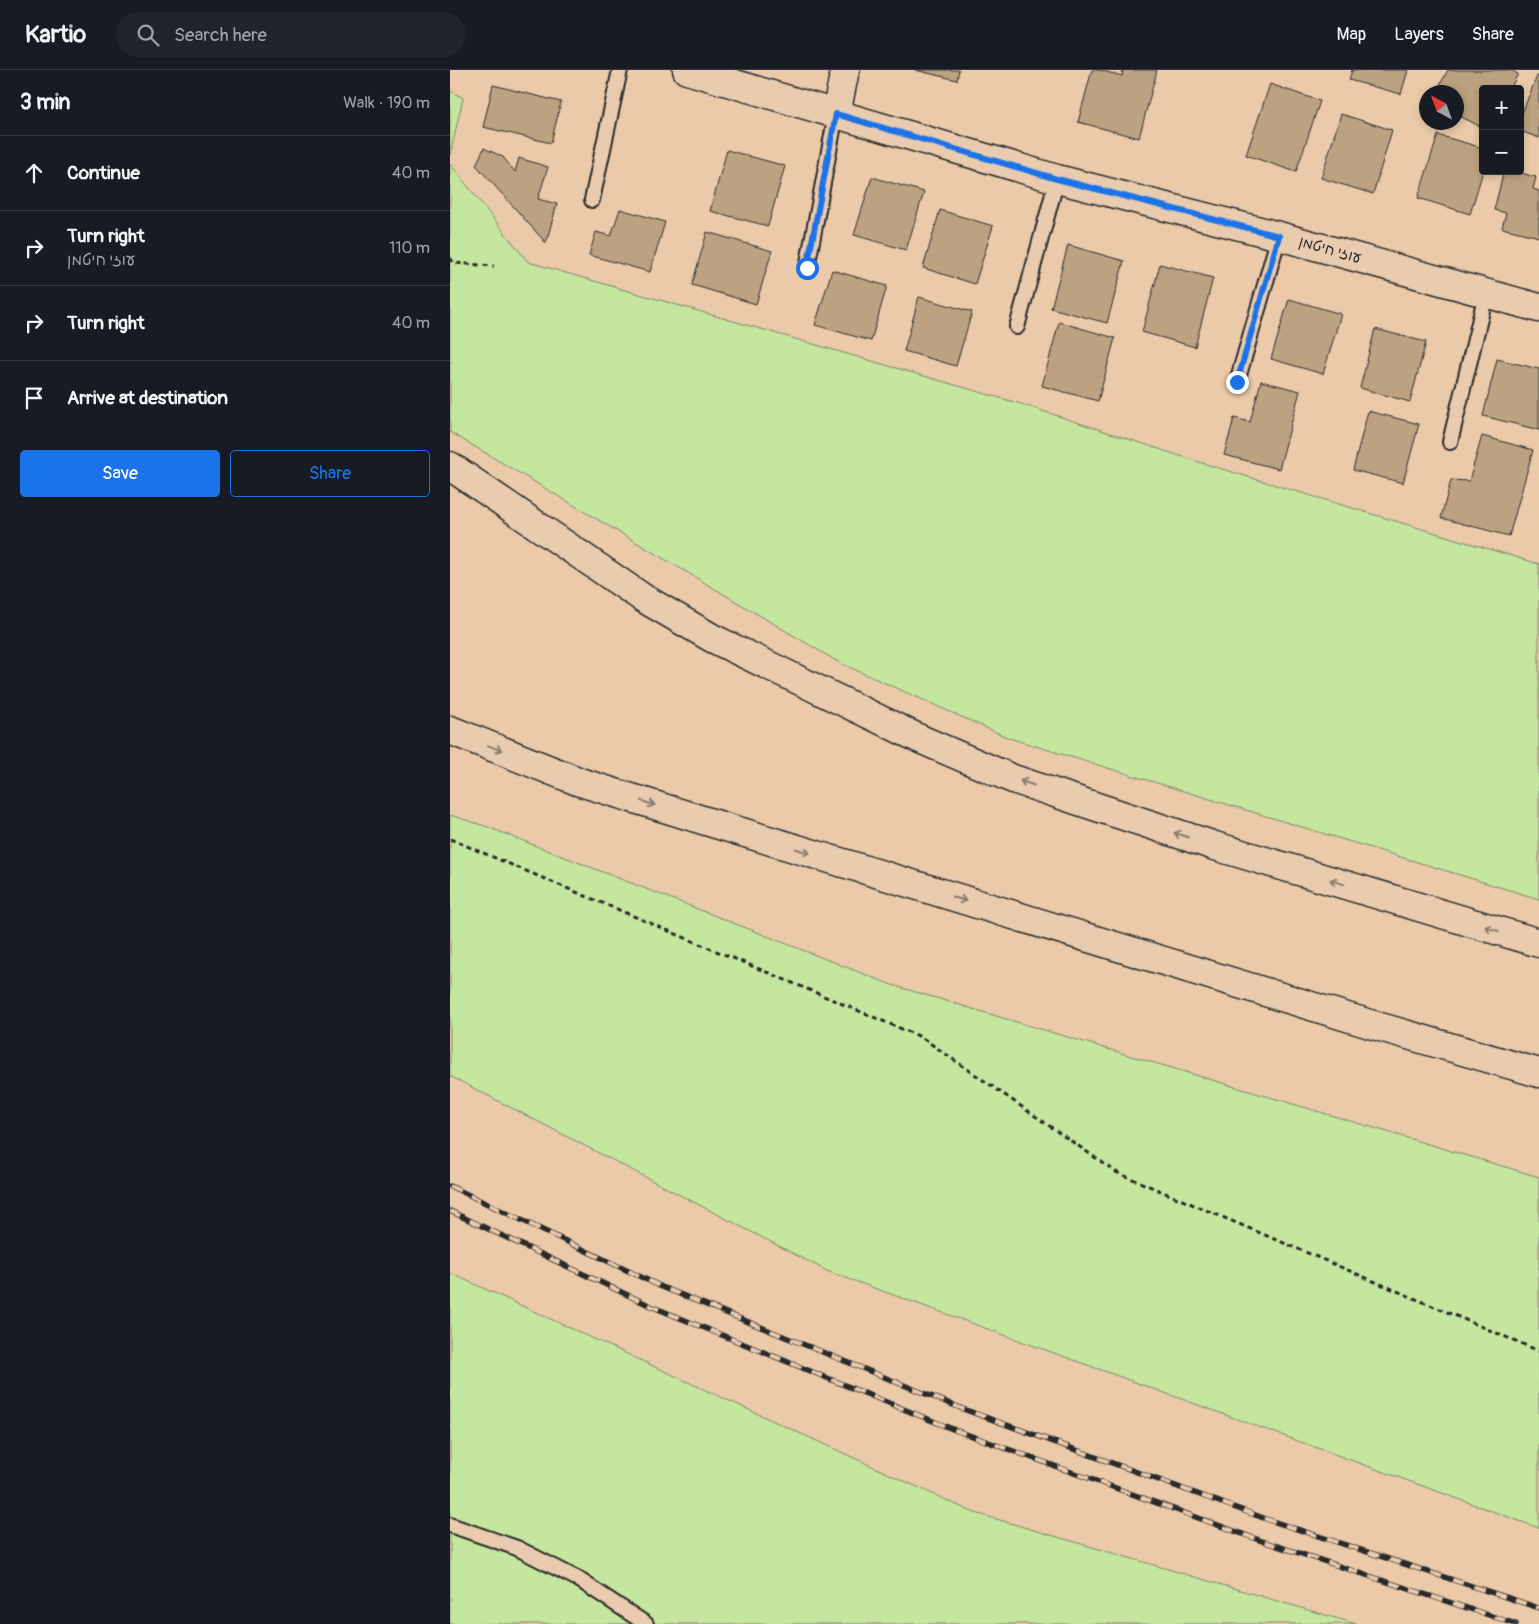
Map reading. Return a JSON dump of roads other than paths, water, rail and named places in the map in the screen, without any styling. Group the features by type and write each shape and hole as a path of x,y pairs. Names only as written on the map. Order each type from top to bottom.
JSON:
{"main road":[{"name":"עוזי חיטמן","path":"687,70 1057,179 1279,236 1539,308"},
{"path":"836,114 845,70"},
{"path":"450,466 634,593 720,642 920,738 1013,779 1215,846 1539,943"},
{"path":"450,730 580,782 1370,1024 1539,1073"}],"lane":[{"path":"592,200 620,70"},
{"path":"807,268 836,114"},
{"path":"1017,327 1057,179"},
{"path":"1237,382 1279,236"},
{"path":"1450,442 1486,294"},
{"path":"450,1526 517,1548 578,1578 646,1624"}],"railway":[{"path":"450,1186 662,1287 963,1409 1269,1520 1539,1608"},
{"path":"450,1211 653,1307 955,1430 1262,1541 1516,1624"}]}
